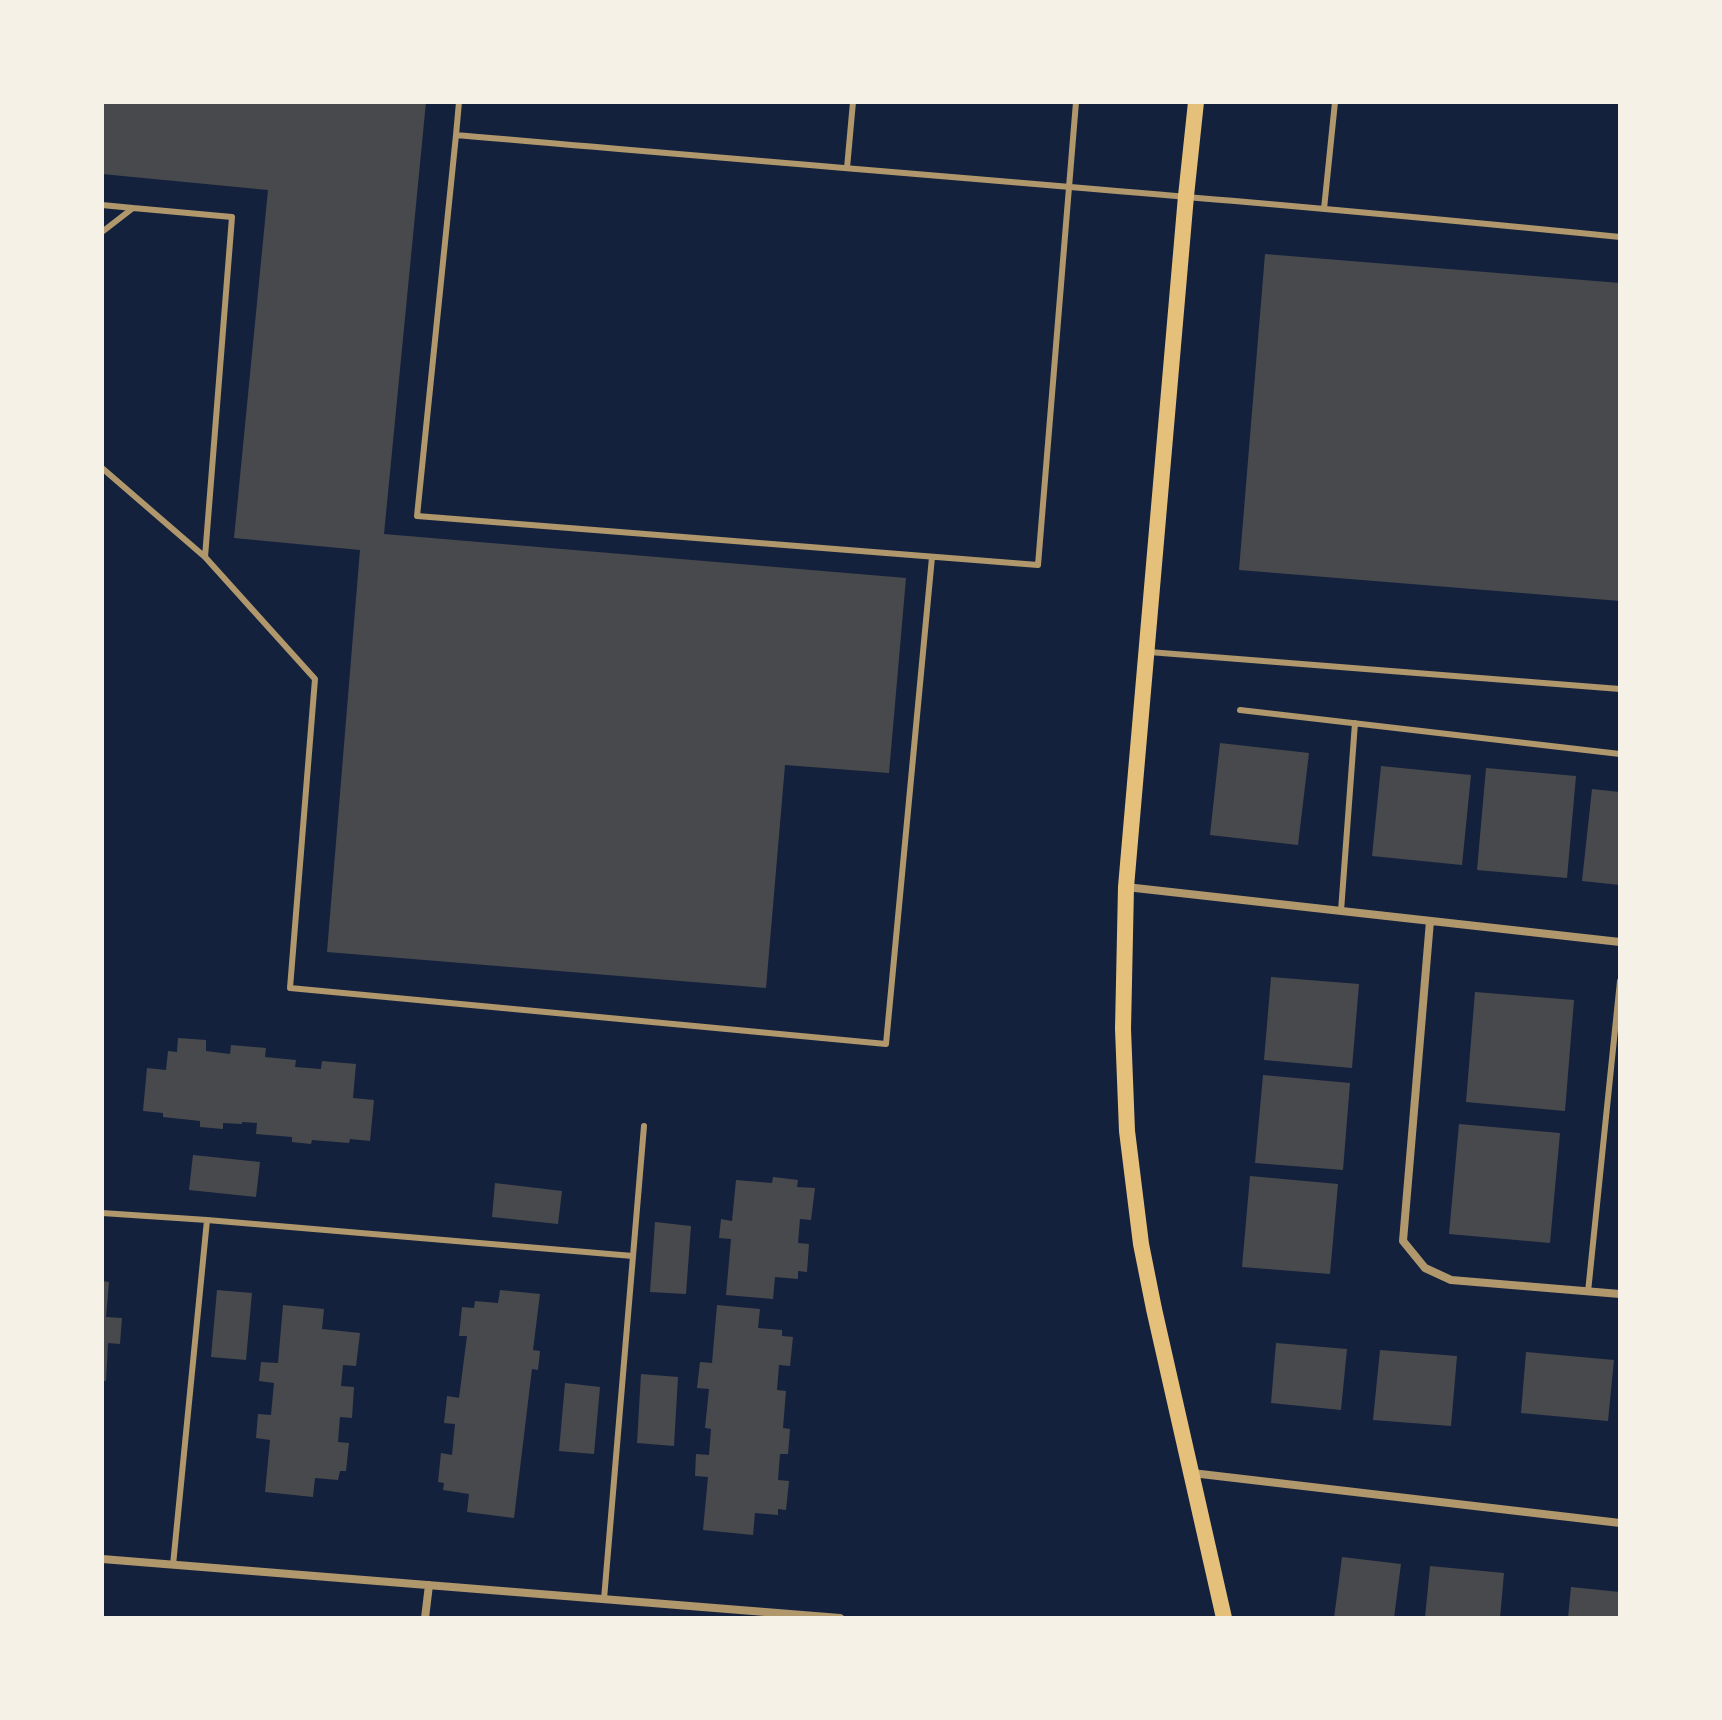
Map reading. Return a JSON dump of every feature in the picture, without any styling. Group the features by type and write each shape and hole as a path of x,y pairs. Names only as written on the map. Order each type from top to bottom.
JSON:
{"main road":[{"path":"1196,102 1126,887 1123,1029 1127,1131 1144,1257 1224,1618"}],"street":[{"path":"1126,887 1620,942"},
{"path":"1430,921 1403,1241 1425,1268 1451,1280 1620,1294"},
{"path":"1191,1473 1620,1523"},
{"path":"102,1559 840,1618"},
{"path":"425,1618 429,1585"}],"lane":[{"path":"459,102 417,516 1038,565 1076,102"},
{"path":"847,168 853,102"},
{"path":"1324,209 1335,102"},
{"path":"456,135 1186,196 1620,237"},
{"path":"102,205 232,217 205,557"},
{"path":"102,232 133,208"},
{"path":"102,468 205,557 315,679 290,988 886,1044 932,557"},
{"path":"1146,651 1620,689"},
{"path":"1240,710 1620,754"},
{"path":"1341,911 1355,723"},
{"path":"1588,1292 1620,981"},
{"path":"604,1599 644,1126"},
{"path":"102,1213 633,1256"},
{"path":"173,1565 207,1220"}],"building":[{"path":"102,102 426,102 384,534 906,578 889,773 785,765 766,988 327,952 360,550 234,538 268,190 102,174"},
{"path":"1265,254 1620,283 1620,601 1239,570"},
{"path":"1220,743 1309,753 1298,845 1210,835"},
{"path":"1381,766 1471,775 1462,865 1372,856"},
{"path":"1486,768 1576,776 1567,878 1477,870"},
{"path":"1592,789 1620,792 1620,885 1582,881"},
{"path":"1271,977 1359,984 1352,1068 1264,1060"},
{"path":"1475,992 1574,1000 1565,1111 1466,1102"},
{"path":"178,1038 206,1040 206,1051 230,1054 231,1045 266,1048 265,1057 296,1060 295,1067 321,1069 322,1061 356,1064 353,1098 374,1100 370,1141 292,1142 292,1137 256,1134 257,1123 223,1123 223,1129 200,1127 200,1121 163,1117 163,1113 143,1111 147,1068 166,1070 168,1051 177,1052"},
{"path":"1263,1075 1350,1083 1343,1170 1255,1163"},
{"path":"1459,1124 1560,1133 1550,1243 1449,1234"},
{"path":"193,1155 260,1162 256,1197 189,1190"},
{"path":"1250,1176 1338,1184 1330,1274 1242,1267"},
{"path":"773,1177 798,1180 797,1187 815,1188 811,1220 800,1219 798,1243 809,1244 807,1272 798,1271 798,1279 775,1277 773,1299 726,1295 731,1239 719,1238 721,1219 732,1221 736,1180 772,1183"},
{"path":"495,1183 562,1191 558,1224 492,1217"},
{"path":"655,1222 691,1226 686,1294 650,1292"},
{"path":"102,1281 109,1282 106,1317 122,1318 120,1344 108,1343 106,1381 102,1381"},
{"path":"217,1290 252,1293 246,1360 211,1357"},
{"path":"500,1290 540,1294 533,1350 540,1351 538,1370 532,1369 514,1518 467,1512 469,1494 443,1490 444,1483 438,1482 441,1453 452,1455 455,1424 444,1423 447,1396 459,1398 467,1336 459,1336 462,1307 474,1308 475,1301 498,1303"},
{"path":"283,1305 324,1309 322,1329 360,1333 356,1366 343,1365 341,1386 354,1387 352,1418 340,1417 338,1442 349,1443 346,1471 340,1471 338,1480 315,1478 313,1497 265,1492 270,1440 256,1438 258,1414 271,1415 274,1383 259,1381 261,1362 278,1363"},
{"path":"717,1305 760,1309 758,1328 782,1330 782,1336 793,1337 790,1366 779,1365 777,1390 786,1391 783,1428 790,1429 788,1454 780,1454 778,1480 789,1481 786,1510 778,1509 778,1515 755,1513 753,1535 703,1530 708,1477 695,1476 696,1454 709,1455 711,1429 705,1428 709,1389 697,1388 700,1362 712,1363"},
{"path":"1276,1343 1347,1349 1341,1410 1271,1403"},
{"path":"1380,1350 1457,1356 1451,1426 1373,1420"},
{"path":"1526,1352 1614,1360 1608,1421 1521,1413"},
{"path":"641,1374 678,1377 674,1446 637,1443"},
{"path":"565,1383 600,1387 594,1454 559,1451"},
{"path":"1342,1557 1401,1564 1394,1618 1334,1618"},
{"path":"1430,1566 1504,1573 1500,1618 1425,1618"},
{"path":"1571,1587 1620,1592 1620,1618 1568,1618"}]}
